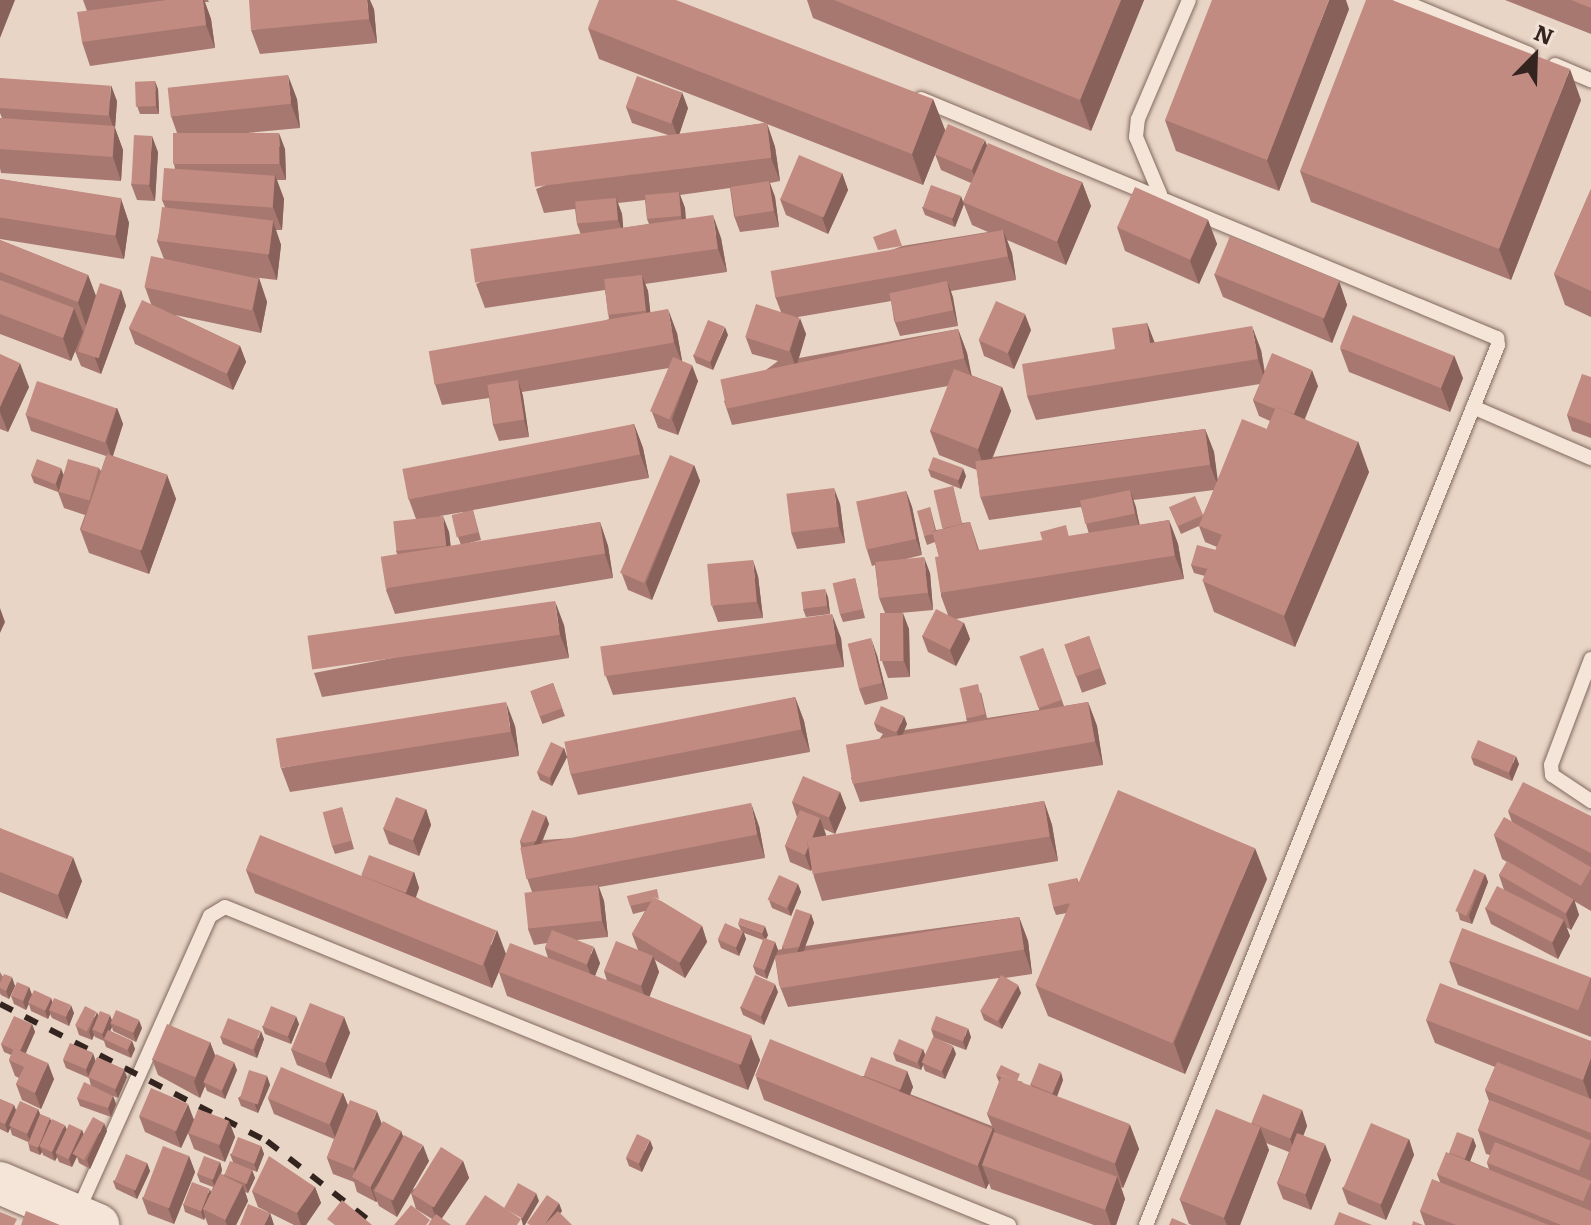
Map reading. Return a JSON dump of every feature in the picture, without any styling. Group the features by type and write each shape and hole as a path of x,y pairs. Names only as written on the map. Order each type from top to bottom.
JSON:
{"main road":[{"path":"0,1183 87,1220"}],"lane":[{"path":"1160,194 1136,137 1138,119 1189,0"},
{"path":"1400,0 1591,80"},
{"path":"908,94 1160,194 1490,332 1498,345 1146,1225"},
{"path":"1473,407 1591,458"},
{"path":"1591,659 1551,765 1552,775 1591,801"},
{"path":"87,1220 210,916 225,907 1009,1225"}],"building":[{"path":"167,0 203,0 206,25 82,42 77,12"},
{"path":"249,0 367,0 369,19 251,30"},
{"path":"599,0 676,0 933,99 912,154 588,28"},
{"path":"834,0 1121,0 1080,100"},
{"path":"1212,0 1329,0 1267,160 1165,120"},
{"path":"1366,0 1392,0 1570,69 1499,249 1300,171"},
{"path":"1571,0 1591,0 1591,8"},
{"path":"288,75 291,104 171,116 168,88"},
{"path":"637,76 682,92 671,123 626,107"},
{"path":"0,78 111,86 109,116 0,108"},
{"path":"155,81 156,106 136,107 135,82"},
{"path":"0,118 115,126 113,157 0,149"},
{"path":"767,123 771,158 535,187 531,152"},
{"path":"948,124 985,140 972,170 935,154"},
{"path":"173,133 279,133 279,164 173,164"},
{"path":"134,135 152,136 149,185 131,184"},
{"path":"988,143 1082,183 1057,242 963,202"},
{"path":"799,155 842,173 824,218 780,199"},
{"path":"164,168 275,176 272,208 162,200"},
{"path":"0,179 121,198 116,236 0,217"},
{"path":"769,181 774,211 735,217 730,187"},
{"path":"931,185 961,196 953,218 923,208"},
{"path":"1135,187 1208,220 1190,260 1117,227"},
{"path":"1591,189 1591,291 1554,274"},
{"path":"679,192 681,216 647,219 645,195"},
{"path":"616,198 618,220 577,223 575,202"},
{"path":"162,207 273,221 269,254 158,241"},
{"path":"713,215 718,249 475,283 470,249"},
{"path":"896,229 902,246 878,250 873,237"},
{"path":"1003,230 1008,257 775,298 771,271"},
{"path":"1230,236 1339,280 1324,318 1215,274"},
{"path":"0,240 88,275 78,302 0,272"},
{"path":"151,256 259,279 252,310 144,287"},
{"path":"642,275 646,311 608,315 604,279"},
{"path":"0,280 74,308 63,338 0,314"},
{"path":"947,281 953,310 896,323 889,293"},
{"path":"100,283 121,290 99,358 78,351"},
{"path":"142,300 240,346 227,374 129,328"},
{"path":"996,301 1025,314 1008,353 979,340"},
{"path":"756,304 800,318 789,352 745,337"},
{"path":"668,309 674,342 435,385 429,351"},
{"path":"1353,315 1454,356 1441,388 1340,347"},
{"path":"708,320 725,327 710,362 694,355"},
{"path":"1147,323 1150,343 1252,326 1258,359 1027,396 1022,364 1115,349 1112,328"},
{"path":"958,329 964,358 727,409 720,380"},
{"path":"1272,353 1312,370 1294,414 1253,400"},
{"path":"0,354 20,363 0,407"},
{"path":"673,357 692,365 669,420 650,411"},
{"path":"954,369 1002,387 978,449 930,431"},
{"path":"1582,374 1591,377 1591,424 1567,415"},
{"path":"518,380 524,420 494,424 487,385"},
{"path":"37,381 116,408 105,442 25,415"},
{"path":"1276,407 1358,442 1284,616 1202,581"},
{"path":"1242,419 1267,429 1224,536 1199,526"},
{"path":"634,424 640,454 408,499 402,469"},
{"path":"1205,429 1210,465 980,497 975,461"},
{"path":"107,454 168,475 141,550 81,530"},
{"path":"670,455 694,465 644,583 620,573"},
{"path":"933,457 963,468 959,480 929,469"},
{"path":"37,459 61,468 55,484 31,475"},
{"path":"68,459 99,468 89,501 59,492"},
{"path":"953,486 962,524 942,528 934,490"},
{"path":"834,488 839,527 791,533 786,494"},
{"path":"1130,490 1135,513 1085,524 1080,501"},
{"path":"906,491 916,539 866,550 856,502"},
{"path":"1195,496 1203,515 1177,526 1169,507"},
{"path":"930,507 935,531 924,536 917,511"},
{"path":"473,510 478,532 457,537 452,515"},
{"path":"443,516 446,546 396,551 393,521"},
{"path":"1169,520 1175,556 941,593 935,557"},
{"path":"600,522 605,554 386,588 381,557"},
{"path":"970,522 978,551 940,561 932,532"},
{"path":"1066,525 1069,537 1043,542 1040,532"},
{"path":"1197,545 1216,550 1208,569 1191,565"},
{"path":"924,557 928,593 879,598 875,562"},
{"path":"753,560 757,602 711,606 707,564"},
{"path":"855,578 862,609 840,614 833,583"},
{"path":"825,589 827,606 803,609 801,592"},
{"path":"555,601 560,635 312,669 307,636"},
{"path":"936,609 964,623 950,650 922,636"},
{"path":"880,613 903,613 903,661 880,661"},
{"path":"832,614 836,644 604,676 600,647"},
{"path":"1089,636 1100,668 1075,677 1064,644"},
{"path":"871,638 882,683 859,688 848,644"},
{"path":"1043,648 1062,700 1038,708 1020,657"},
{"path":"553,683 562,708 540,717 530,691"},
{"path":"978,684 985,714 966,718 959,688"},
{"path":"795,697 801,729 571,774 564,742"},
{"path":"506,702 511,732 281,768 276,738"},
{"path":"1088,702 1095,741 853,784 846,745"},
{"path":"881,706 904,716 897,731 874,723"},
{"path":"1478,740 1516,756 1509,773 1471,757"},
{"path":"551,742 564,748 550,778 537,772"},
{"path":"803,776 840,792 829,817 792,802"},
{"path":"1523,782 1591,816 1591,853 1508,811"},
{"path":"1118,790 1255,848 1172,1043 1035,985"},
{"path":"396,797 426,809 413,841 383,829"},
{"path":"1044,801 1050,837 813,874 807,839"},
{"path":"751,803 757,834 526,879 520,848"},
{"path":"342,807 351,841 332,846 323,812"},
{"path":"532,810 546,816 536,841 524,843 520,841"},
{"path":"800,810 820,818 811,841 807,841 805,855 785,846"},
{"path":"1504,817 1591,867 1581,886 1494,835"},
{"path":"0,828 73,857 58,895 0,872"},
{"path":"260,835 496,931 482,966 246,870"},
{"path":"369,855 414,872 406,893 361,876"},
{"path":"1507,861 1574,900 1566,913 1499,875"},
{"path":"1474,869 1485,874 1466,916 1455,911"},
{"path":"779,875 798,884 787,908 768,899"},
{"path":"1077,878 1078,885 1071,903 1053,907 1048,884"},
{"path":"598,885 602,921 528,929 524,893"},
{"path":"1497,886 1564,920 1552,942 1486,908"},
{"path":"657,889 659,899 654,897 652,901 630,906 627,896"},
{"path":"654,897 702,926 680,963 632,934"},
{"path":"796,909 811,914 799,947 785,949 782,947"},
{"path":"1019,917 1024,950 780,988 775,956"},
{"path":"740,918 765,926 762,933 738,924"},
{"path":"725,923 743,931 736,948 718,939"},
{"path":"1462,928 1591,977 1578,1010 1449,961"},
{"path":"552,930 594,947 587,964 545,948"},
{"path":"764,938 775,942 765,970 754,966"},
{"path":"616,941 653,956 641,986 604,971"},
{"path":"510,943 752,1036 741,1065 499,972"},
{"path":"4,974 12,977 6,991 0,988"},
{"path":"755,975 775,984 761,1016 741,1007"},
{"path":"1001,975 1018,985 997,1021 980,1011"},
{"path":"17,982 29,987 23,1001 11,996"},
{"path":"1440,983 1591,1041 1591,1058 1583,1080 1426,1020"},
{"path":"34,990 51,998 45,1011 28,1003"},
{"path":"54,998 71,1005 66,1017 49,1010"},
{"path":"310,1003 344,1017 326,1063 291,1049"},
{"path":"85,1006 97,1012 87,1032 75,1026"},
{"path":"271,1006 296,1016 288,1037 263,1026"},
{"path":"116,1010 139,1020 134,1033 111,1023"},
{"path":"100,1011 110,1015 103,1034 93,1030"},
{"path":"14,1016 32,1024 20,1051 1,1044"},
{"path":"936,1016 968,1028 963,1041 931,1029"},
{"path":"228,1018 260,1031 253,1050 221,1037"},
{"path":"167,1024 210,1042 195,1077 152,1059"},
{"path":"108,1030 132,1041 127,1050 104,1039"},
{"path":"933,1037 953,1046 942,1072 922,1063"},
{"path":"770,1039 993,1129 978,1166 755,1076"},
{"path":"899,1039 923,1049 917,1063 893,1053"},
{"path":"70,1043 93,1053 86,1069 63,1060"},
{"path":"14,1048 48,1063 35,1093 16,1084 24,1067 9,1060"},
{"path":"216,1054 234,1062 222,1090 203,1082"},
{"path":"97,1057 124,1069 115,1089 88,1077"},
{"path":"871,1057 907,1071 900,1090 864,1076"},
{"path":"1497,1062 1591,1099 1591,1133 1485,1090"},
{"path":"1039,1063 1061,1072 1053,1093 1030,1084"},
{"path":"1001,1065 1020,1074 1017,1081 996,1075"},
{"path":"281,1067 343,1093 329,1124 268,1098"},
{"path":"249,1070 267,1076 258,1104 240,1099"},
{"path":"1002,1075 1130,1124 1115,1163 987,1114"},
{"path":"84,1082 113,1096 108,1108 77,1098"},
{"path":"151,1088 188,1104 176,1131 139,1116"},
{"path":"1263,1094 1302,1110 1290,1138 1251,1123"},
{"path":"0,1099 14,1105 5,1124 0,1122"},
{"path":"350,1100 377,1111 354,1168 327,1157"},
{"path":"1490,1100 1591,1141 1579,1171 1478,1130"},
{"path":"20,1101 38,1109 27,1134 9,1126"},
{"path":"198,1109 229,1121 219,1145 189,1133"},
{"path":"1216,1109 1261,1127 1224,1218 1179,1200"},
{"path":"40,1114 50,1118 38,1148 28,1144"},
{"path":"93,1117 104,1123 84,1160 73,1154"},
{"path":"52,1119 65,1125 52,1152 39,1146"},
{"path":"383,1121 401,1131 370,1187 352,1177"},
{"path":"1371,1123 1409,1139 1381,1204 1343,1188"},
{"path":"69,1124 82,1130 68,1159 55,1153"},
{"path":"994,1132 1117,1177 1105,1210 982,1165"},
{"path":"1457,1132 1473,1138 1465,1159 1449,1153"},
{"path":"1297,1133 1325,1144 1306,1194 1278,1183"},
{"path":"637,1134 650,1140 639,1163 626,1158"},
{"path":"404,1135 423,1145 393,1200 374,1191"},
{"path":"238,1137 261,1146 255,1164 231,1155"},
{"path":"1495,1142 1591,1181 1583,1201 1487,1162"},
{"path":"163,1146 189,1156 169,1208 143,1198"},
{"path":"441,1147 463,1161 434,1207 412,1194"},
{"path":"1446,1152 1591,1211 1591,1225 1561,1225 1437,1174"},
{"path":"126,1154 147,1163 135,1191 114,1182"},
{"path":"204,1156 220,1162 213,1180 197,1174"},
{"path":"269,1156 315,1187 297,1213 252,1191"},
{"path":"230,1161 252,1170 247,1184 224,1175"},
{"path":"220,1174 242,1185 225,1220 203,1209"},
{"path":"1432,1179 1549,1225 1456,1225 1420,1211"},
{"path":"192,1182 210,1189 201,1211 183,1204"},
{"path":"518,1183 536,1193 522,1219 504,1208"},
{"path":"485,1195 521,1219 517,1225 465,1225"},
{"path":"547,1195 559,1203 544,1225 530,1225 527,1223"},
{"path":"342,1200 372,1225 335,1225 327,1219"},
{"path":"248,1204 270,1213 264,1225 240,1225"},
{"path":"411,1205 430,1220 426,1225 394,1225"},
{"path":"26,1211 60,1225 21,1225"},
{"path":"558,1211 572,1225 544,1225"},
{"path":"0,1212 17,1219 14,1225 0,1225"},
{"path":"1339,1212 1372,1225 1334,1225"},
{"path":"436,1214 451,1225 428,1225"},
{"path":"1172,1218 1188,1225 1169,1225"}],"railway":[{"path":"0,1004 267,1141 375,1225"}]}
